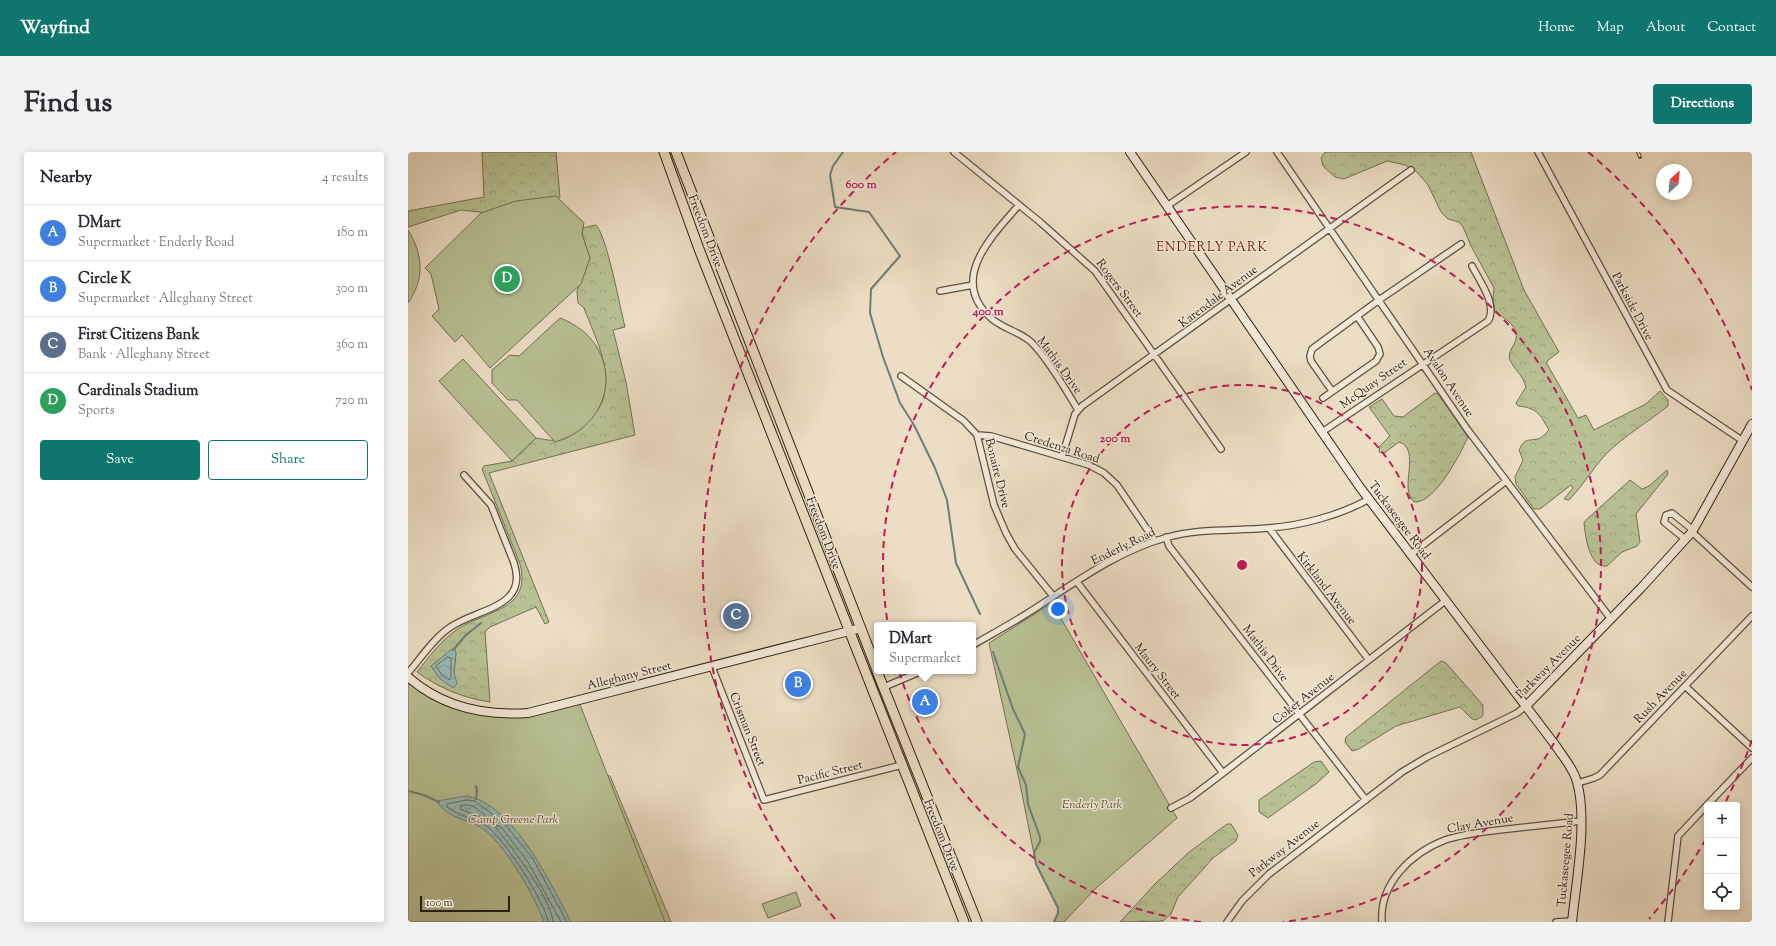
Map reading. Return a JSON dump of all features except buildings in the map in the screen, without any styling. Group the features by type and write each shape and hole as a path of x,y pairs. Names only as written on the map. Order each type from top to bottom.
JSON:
{"main road":[{"name":"Freedom Drive","path":"664,152 849,632 964,922"},
{"name":"Freedom Drive","path":"676,152 874,662"},
{"name":"Tuckaseegee Road","path":"1130,152 1369,499 1526,706 1571,768 1578,783 1581,821 1572,921"},
{"path":"674,181 686,178"},
{"path":"763,409 774,405"},
{"name":"Parkway Avenue","path":"1526,706 1611,619 1692,531 1752,424"},
{"name":"Alleghany Street","path":"408,677 429,692 448,702 476,711 510,714 547,709 861,628"},
{"name":"Freedom Drive","path":"879,674 977,922"},
{"path":"902,765 911,767 926,806 936,820"}],"street":[{"name":"Rogers Street","path":"955,152 1095,271 1221,449"},
{"path":"1167,206 1246,152"},
{"name":"Avalon Avenue","path":"1277,152 1423,364 1506,481 1611,619"},
{"name":"Parkside Drive","path":"1538,152 1667,390 1743,441"},
{"name":"Karendale Avenue","path":"1078,410 1412,170"},
{"name":"Mathis Drive","path":"1019,205 983,248 976,263 974,285 978,299 985,312 999,324 1020,334 1033,344 1078,410"},
{"path":"1332,391 1311,360 1310,353 1315,346 1460,244"},
{"name":"McQuay Street","path":"1322,432 1488,321 1491,316 1489,302 1472,266"},
{"path":"940,291 974,285"},
{"path":"1323,398 1376,361 1380,354 1378,347 1357,316"},
{"name":"Bonaire Drive","path":"901,376 964,421 977,435 994,505 1006,533 1015,549 1053,596"},
{"path":"1062,457 1075,414 1078,410"},
{"name":"Credenza Road","path":"977,435 991,436 1089,465 1111,478 1128,500 1155,541"},
{"path":"408,673 443,633 460,621 504,602 510,597 517,582 517,573 514,563 491,505 464,475"},
{"path":"1410,555 1506,481"},
{"name":"Enderly Road","path":"976,643 1076,582 1117,559 1155,541 1166,537 1200,532 1269,528 1335,514 1369,499"},
{"path":"1685,539 1664,522 1666,515 1672,513 1752,587"},
{"name":"Kirkland Avenue","path":"1269,528 1369,660"},
{"name":"Mathis Drive","path":"1166,537 1170,546 1366,800"},
{"name":"Maury Street","path":"1076,582 1223,773"},
{"name":"Coker Avenue","path":"1171,808 1190,798 1445,601"},
{"name":"Rush Avenue","path":"1578,783 1600,775 1752,616"},
{"name":"Crisman Street","path":"712,667 764,800"},
{"path":"884,687 915,674"},
{"path":"1685,686 1752,748"},
{"name":"Parkway Avenue","path":"1227,922 1259,882 1414,764 1517,713 1526,706"},
{"path":"1710,802 1752,758"},
{"name":"Pacific Street","path":"764,800 902,765"},
{"path":"1668,922 1678,836 1704,808"},
{"name":"Clay Avenue","path":"1382,922 1383,903 1392,882 1407,864 1437,844 1454,837 1473,833 1581,821"},
{"path":"1556,922 1572,921"}],"green space":[{"path":"482,152 556,152 560,197 526,202 505,215 461,210 408,227 408,211 484,197"},
{"path":"1325,152 1471,152 1524,290 1559,352 1547,361 1547,364 1578,418 1586,415 1594,430 1646,404 1660,391 1668,400 1668,406 1613,447 1569,500 1564,499 1573,488 1571,485 1540,509 1534,509 1516,484 1515,477 1523,460 1519,450 1524,442 1538,439 1549,430 1534,410 1518,406 1516,403 1526,387 1523,378 1514,367 1509,356 1515,343 1516,333 1514,327 1505,318 1495,312 1493,299 1494,288 1471,246 1463,227 1459,222 1448,219 1441,212 1428,185 1417,172 1405,165 1387,161 1344,179 1335,177 1323,166 1321,158"},
{"path":"556,196 584,223 582,234 590,258 581,284 490,368 462,335 455,342 432,316 439,309 431,274 425,268 481,213 516,201"},
{"path":"596,225 609,257 625,327 613,330 626,382 635,435 489,473 549,622 545,624 536,607 490,627 485,632 490,702 470,698 452,692 417,672 436,649 452,633 469,623 504,607 513,600 519,591 522,580 520,564 482,469 484,466 512,461 536,438 558,440 568,437 596,412 604,396 606,383 602,357 584,308 578,303 577,291 590,258 582,234 583,228","holes":["456,653 454,672 437,676 436,672"]},
{"path":"408,230 417,248 420,266 417,285 408,303"},
{"path":"560,318 581,329 595,345 604,363 606,382 602,401 592,418 577,432 555,442 517,400 508,400 492,383 492,370 510,355 519,356"},
{"path":"463,359 536,438 512,461 439,381"},
{"path":"1435,393 1438,394 1468,437 1453,466 1438,487 1422,500 1414,502 1410,496 1408,488 1410,461 1409,452 1406,446 1399,442 1384,453 1379,452 1380,446 1390,436 1369,407 1382,399 1394,416 1403,417"},
{"path":"1667,470 1668,474 1636,514 1640,542 1637,546 1622,552 1607,566 1596,562 1589,550 1584,522 1630,480 1642,489 1649,486"},
{"name":"Enderly Park","path":"1052,603 1177,818 1095,889 1064,922 1054,922 1058,913 1058,908 1036,864 989,643"},
{"path":"1441,661 1446,663 1483,705 1483,716 1476,720 1472,719 1460,707 1396,726 1359,749 1352,751 1345,742 1346,737"},
{"name":"Camp Greene Park","path":"408,678 423,689 492,714 579,702 665,922 408,922"},
{"path":"1321,761 1329,772 1317,783 1268,818 1259,812 1259,800 1314,762"},
{"path":"605,775 610,776 671,922 653,922"},
{"path":"1227,824 1231,824 1238,835 1236,841 1213,858 1178,897 1171,914 1163,921 1120,922 1155,884 1188,853"},
{"path":"796,892 801,906 768,918 762,904"}],"water":[{"path":"452,649 455,649 456,653 454,672 457,684 453,688 439,678 431,666"},
{"path":"466,796 483,802 499,813 515,829 529,847 553,887 571,922 544,922 527,886 503,849 486,831 474,824 453,816 437,801"}],"waterway":[{"path":"843,152 833,166 830,175 835,207 869,212 900,256 871,289 870,313 883,357 900,403 914,425 935,468 947,500 956,563 980,614"},
{"path":"453,650 466,635 481,623"},
{"path":"993,652 1013,709 1025,734 1018,767 1026,785 1028,804 1040,837 1040,842 1034,852 1036,864 1058,908 1058,913 1054,922"},
{"path":"476,786 476,799"},
{"path":"408,791 424,795 439,802"}],"railway":[{"path":"1638,152 1640,157"}],"place":[{"name":"Cardinals Stadium","path":"507,279"},
{"name":"First Citizens Bank","path":"736,616"},
{"name":"Circle K","path":"798,684"},
{"name":"DMart","path":"925,702"}],"district":[{"name":"ENDERLY PARK","path":"1212,246"}]}
